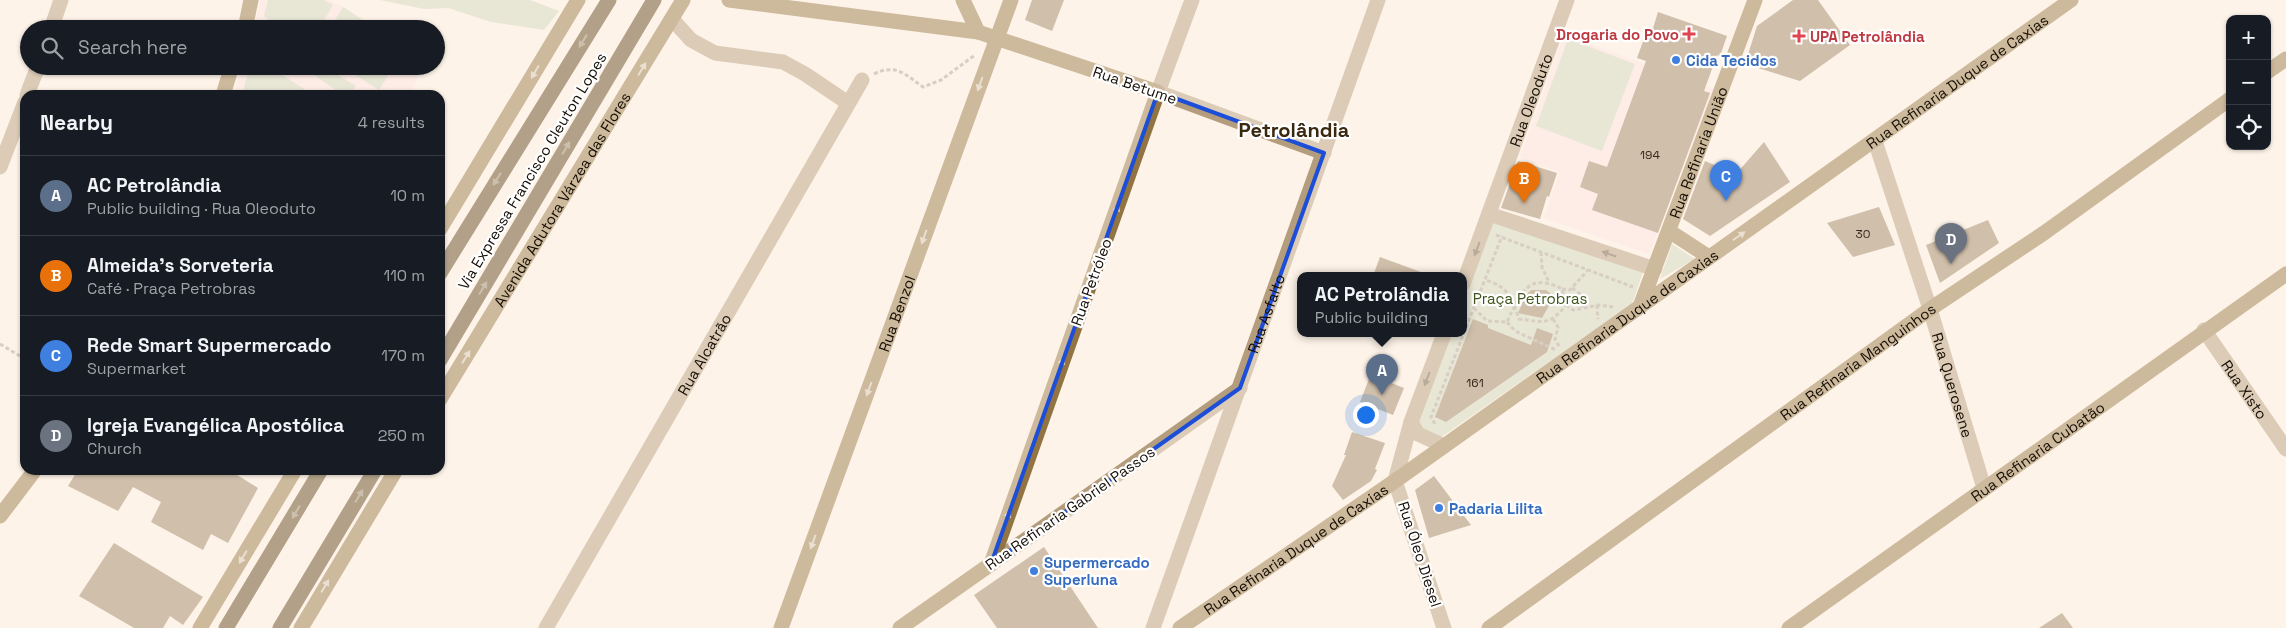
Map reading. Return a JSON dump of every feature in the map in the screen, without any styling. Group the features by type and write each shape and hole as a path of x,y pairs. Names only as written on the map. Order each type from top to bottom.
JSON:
{"highway":[{"name":"Via Expressa Francisco Cleuton Lopes","path":"445,265 608,0"},
{"name":"Via Expressa Francisco Cleuton Lopes","path":"445,352 654,0"},
{"path":"445,257 456,246"},
{"path":"226,628 318,475"},
{"path":"280,628 371,475"}],"street":[{"path":"54,20 61,0"},
{"path":"247,20 251,0"},
{"path":"445,221 578,0"},
{"name":"Avenida Adutora Várzea das Flores","path":"445,391 683,0"},
{"name":"Rua Betume","path":"729,0 978,32 1158,92 1324,153"},
{"path":"963,0 978,32"},
{"name":"Rua Benzol","path":"781,628 1011,0"},
{"name":"Rua Petróleo","path":"991,564 1192,0"},
{"name":"Rua Asfalto","path":"1153,628 1378,0"},
{"name":"Rua Oleoduto","path":"1467,273 1567,0"},
{"path":"1753,6 1767,0"},
{"name":"Rua Refinaria Duque de Caxias","path":"1180,628 1444,446 1635,299 1708,257 1875,141 2071,0"},
{"name":"Rua Refinaria União","path":"1635,299 1655,269 1753,6"},
{"path":"672,19 691,40 714,53 783,62 805,74 848,103"},
{"path":"2271,69 2286,58"},
{"path":"30,90 35,75"},
{"path":"225,90 229,75"},
{"name":"Rua Alcatrão","path":"546,628 862,80"},
{"name":"Rua Refinaria Manguinhos","path":"1489,628 1930,309 2044,233 2226,102"},
{"path":"0,167 20,115"},
{"name":"Rua Querosene","path":"1875,141 1930,309 1984,488"},
{"path":"1489,214 1655,269"},
{"path":"1669,231 1708,257"},
{"name":"Rua Refinaria Cubatão","path":"1789,628 2204,330 2286,274"},
{"name":"Rua Xisto","path":"2204,330 2286,449"},
{"path":"1395,481 1410,422 1443,337"},
{"name":"Rua Refinaria Gabriel Passos","path":"900,628 1240,388"},
{"path":"1410,422 1418,434 1444,446"},
{"path":"0,516 31,475"},
{"path":"200,628 292,475"},
{"path":"301,628 393,475"},
{"name":"Rua Óleo Diesel","path":"1395,481 1444,628"}],"path":[{"path":"862,80 883,70 898,70 923,87 941,80 997,38"},
{"path":"1492,238 1496,235 1502,236 1633,287 1635,299"},
{"path":"1467,326 1502,236"},
{"path":"1542,252 1542,267 1549,282"},
{"path":"1507,322 1514,306 1528,287 1538,281 1549,282 1566,291 1572,288 1588,270"},
{"path":"1485,280 1507,290 1519,319 1535,322 1553,319 1566,306"},
{"path":"1572,288 1580,294 1583,308"},
{"path":"1562,289 1566,306 1573,310 1597,305 1611,306 1618,310"},
{"path":"1597,305 1596,310 1600,322 1606,318"},
{"path":"1474,308 1487,321 1507,322"},
{"path":"1553,319 1558,327 1555,339 1559,350"},
{"path":"1507,322 1514,331 1559,350"},
{"path":"1442,428 1436,426 1432,417 1463,337"},
{"path":"0,344 20,356"},
{"path":"1550,356 1568,344"}],"highlighted area":[{"path":"1158,92 1324,153 1240,388 991,564"}],"shaded area":[{"path":"261,0 330,0 366,20 255,20"},
{"path":"1564,35 1714,89 1649,254 1544,218 1560,172 1520,157"},
{"path":"240,75 418,75 414,90 235,90"}],"green space":[{"path":"268,0 324,0 333,5 324,20 269,20 264,16"},
{"path":"380,0 530,0 559,11 544,30 491,22 448,8 424,9"},
{"path":"343,7 363,20 335,20"},
{"path":"1568,39 1635,64 1602,151 1536,126"},
{"path":"248,75 283,75 305,90 243,90"},
{"path":"314,75 338,75 356,86 353,90 336,90"},
{"path":"355,75 388,75 379,90"},
{"name":"Praça Petrobras","path":"1492,218 1643,272 1632,304 1440,438 1423,432 1415,421 1447,337 1467,337 1467,284"},
{"path":"1672,244 1695,259 1660,279"}],"building":[{"path":"1032,0 1064,0 1052,31 1025,20"},
{"name":"UPA Petrolândia","path":"1793,0 1818,0 1850,45 1800,81 1745,64 1757,26"},
{"path":"1658,12 1727,36 1720,56 1717,55 1704,91 1710,93 1658,233 1592,210 1598,194 1580,187 1589,161 1607,167 1646,61 1637,58 1645,36 1650,38"},
{"path":"1764,142 1790,182 1710,236 1683,219 1705,161 1736,174"},
{"path":"1518,161 1557,173 1540,219 1501,208"},
{"path":"1879,207 1895,245 1853,257 1827,223"},
{"path":"1988,220 1999,243 1940,283 1926,245"},
{"path":"1380,257 1421,272 1374,272"},
{"path":"1531,290 1546,290 1551,294 1550,304 1542,318 1518,313 1526,295"},
{"path":"1473,319 1488,325 1488,328 1531,345 1537,328 1553,334 1547,352 1446,422 1435,417"},
{"path":"1379,378 1404,388 1393,415 1360,402 1369,379 1378,382"},
{"path":"1352,432 1385,443 1375,469 1377,470 1371,481 1343,500 1332,486 1346,455 1344,455"},
{"path":"75,475 237,475 258,488 228,543 211,534 203,550 151,522 161,502 133,487 118,511 68,486"},
{"name":"Padaria Lilita","path":"1434,476 1471,525 1429,538 1415,490"},
{"path":"114,543 203,597 183,625 170,616 163,628 134,628 79,596"},
{"name":"Supermercado Superluna","path":"1044,547 1098,628 997,628 974,595"},
{"path":"2062,613 2073,628 2039,628"}],"place":[{"name":"Drogaria do Povo","path":"1689,34"},
{"name":"UPA Petrolândia","path":"1799,36"},
{"name":"Cida Tecidos","path":"1676,60"},
{"name":"Rede Smart Supermercado","path":"1726,201"},
{"name":"Almeida's Sorveteria","path":"1524,203"},
{"name":"Igreja Evangélica Apostólica","path":"1951,264"},
{"name":"AC Petrolândia","path":"1382,395"},
{"name":"Padaria Lilita","path":"1439,508"},
{"name":"Supermercado Superluna","path":"1034,571"}],"district":[{"name":"Petrolândia","path":"1294,130"}]}
